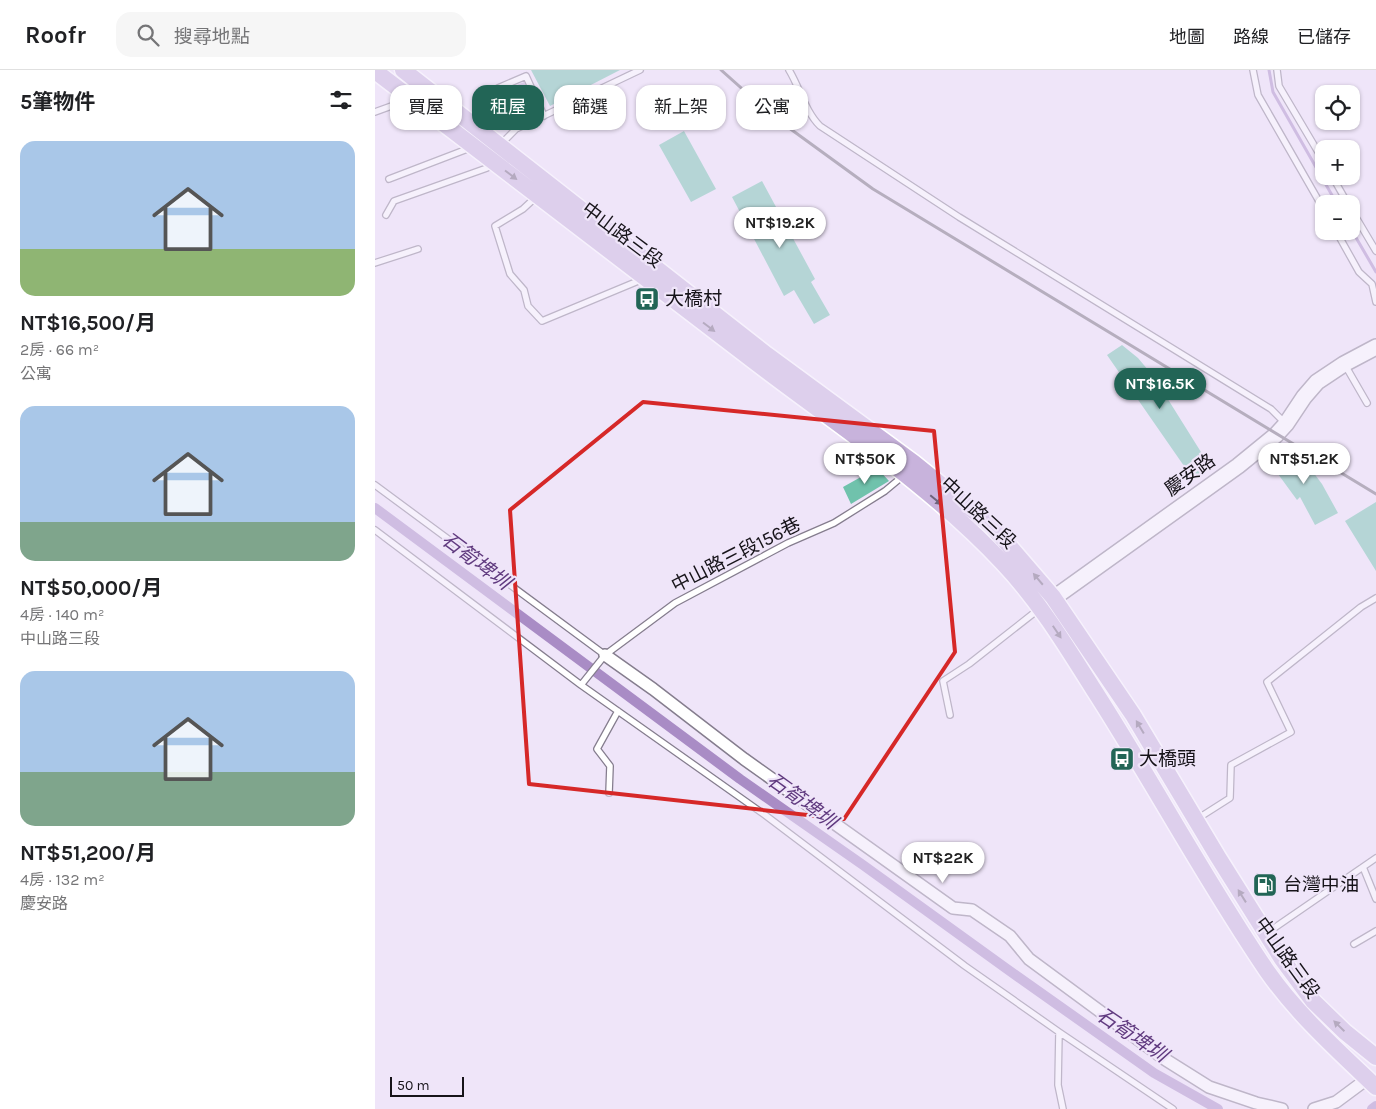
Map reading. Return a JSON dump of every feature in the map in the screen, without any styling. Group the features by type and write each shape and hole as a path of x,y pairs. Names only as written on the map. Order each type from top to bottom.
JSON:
{"main road":[{"name":"中山路三段","path":"403,70 909,468 943,506 1004,563 1041,608 1118,727 1243,934 1270,974 1301,1012 1372,1083"},
{"name":"中山路三段","path":"375,71 393,85"},
{"name":"中山路三段","path":"452,130 645,278 992,526 1053,597 1133,715 1195,820 1282,959 1313,1001 1345,1032 1376,1057"}],"street":[{"name":"慶安路","path":"1041,608 1053,597 1084,577 1238,466 1286,424 1317,382 1343,364 1376,347"},
{"path":"605,655 745,759 953,908 972,910 1010,936 1029,959 1166,1060 1209,1087 1256,1103 1282,1109"},
{"path":"1314,1109 1336,1102 1372,1083"}],"lane":[{"path":"544,116 640,70"},
{"path":"789,70 797,82 814,120 820,126 959,217 1271,409 1286,424"},
{"path":"1253,70 1258,95 1315,195"},
{"path":"1277,70 1279,86 1315,147"},
{"path":"505,85 526,76 530,85"},
{"path":"375,112 390,107"},
{"path":"386,215 394,201 487,168 500,145 515,130"},
{"path":"389,180 473,146"},
{"path":"545,180 537,195 523,209 495,226 510,274 524,290 528,306 542,321 645,278"},
{"path":"1360,224 1376,251"},
{"path":"1341,240 1359,272 1372,284 1376,302"},
{"path":"375,263 418,249"},
{"path":"1343,364 1367,403"},
{"name":"中山路三段156巷","path":"581,685 605,655 675,603 788,543 834,522 885,491 909,468"},
{"path":"375,485 605,655"},
{"path":"375,530 581,685 765,815 965,966 1173,1109"},
{"path":"1195,820 1230,798 1231,765 1291,732 1267,682 1361,606 1376,598"},
{"path":"950,715 943,681 969,664 1041,608"},
{"path":"609,793 610,766 597,749 618,711"},
{"path":"1265,934 1376,858"},
{"path":"1363,867 1376,899"},
{"path":"1354,944 1376,930"},
{"path":"1059,1032 1058,1085 1063,1109"}],"highlighted area":[{"path":"643,402 934,431 955,652 844,819 529,784 510,510"}],"building":[{"path":"531,70 620,70 591,85 554,85 554,104 550,106 544,95 544,85 539,85"},
{"path":"684,131 716,189 691,202 659,145"},
{"path":"762,181 815,279 811,282 830,315 814,324 794,290 784,296 732,197"},
{"path":"1122,345 1138,358 1154,377 1211,468 1193,479 1107,355"},
{"path":"1278,446 1298,459 1301,456 1322,484 1338,513 1315,525 1300,497 1297,500 1278,474 1285,469 1268,457"},
{"path":"877,468 889,481 851,504 843,487"},
{"path":"1376,502 1376,571 1345,521"}],"waterway":[{"path":"1269,70 1273,92 1332,195"},
{"path":"1357,240 1376,272"},
{"name":"石筍埤圳","path":"375,508 740,779 1154,1073 1218,1109"},
{"name":"石筍埤圳","path":"1372,1109 1376,1106"}],"railway":[{"path":"721,70 774,117 873,189 1376,494"}],"place":[{"name":"大橋村","path":"647,299"},
{"name":"大橋頭","path":"1122,759"},
{"name":"台灣中油","path":"1265,885"}]}
